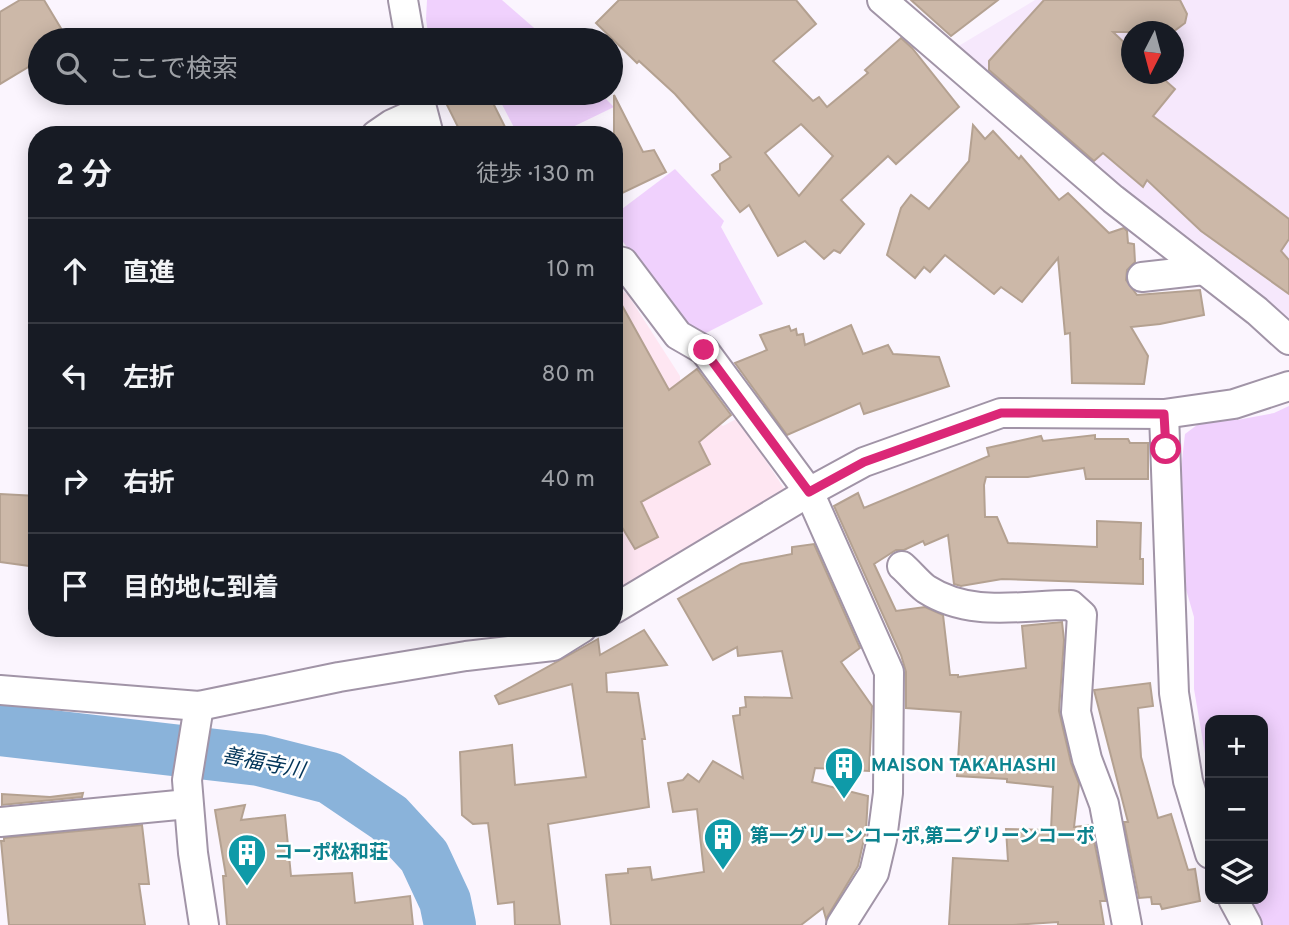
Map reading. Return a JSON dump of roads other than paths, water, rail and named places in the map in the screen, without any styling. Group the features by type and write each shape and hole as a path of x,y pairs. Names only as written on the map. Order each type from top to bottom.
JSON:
{"street":[{"path":"403,0 408,28"},
{"path":"881,0 1113,199 1257,311 1289,340"},
{"path":"389,126 423,113"},
{"path":"623,263 678,335 704,350 809,492 889,672 888,793 882,839 874,873 841,925"},
{"path":"1142,277 1204,270"},
{"path":"623,604 864,462 1001,413 1164,414 1234,404 1289,386"},
{"path":"1164,414 1174,693 1188,781 1206,841"},
{"path":"902,566 926,588 960,604 991,610 1071,605 1082,615 1076,712 1087,759 1104,804 1127,925"},
{"path":"0,690 198,714 339,677 466,656 552,646 567,637"},
{"path":"198,714 188,792 192,853 204,925"},
{"path":"0,822 188,792"},
{"path":"1236,904 1247,925"}],"waterway":[{"name":"善福寺川","path":"0,730 259,760 330,778 389,818 424,856 445,901 450,925"}],"place":[{"name":"MAISON TAKAHASHI","path":"844,800"},
{"name":"第一グリーンコーポ,第二グリーンコーポ","path":"723,871"},
{"name":"コーポ松和荘","path":"247,887"}]}
